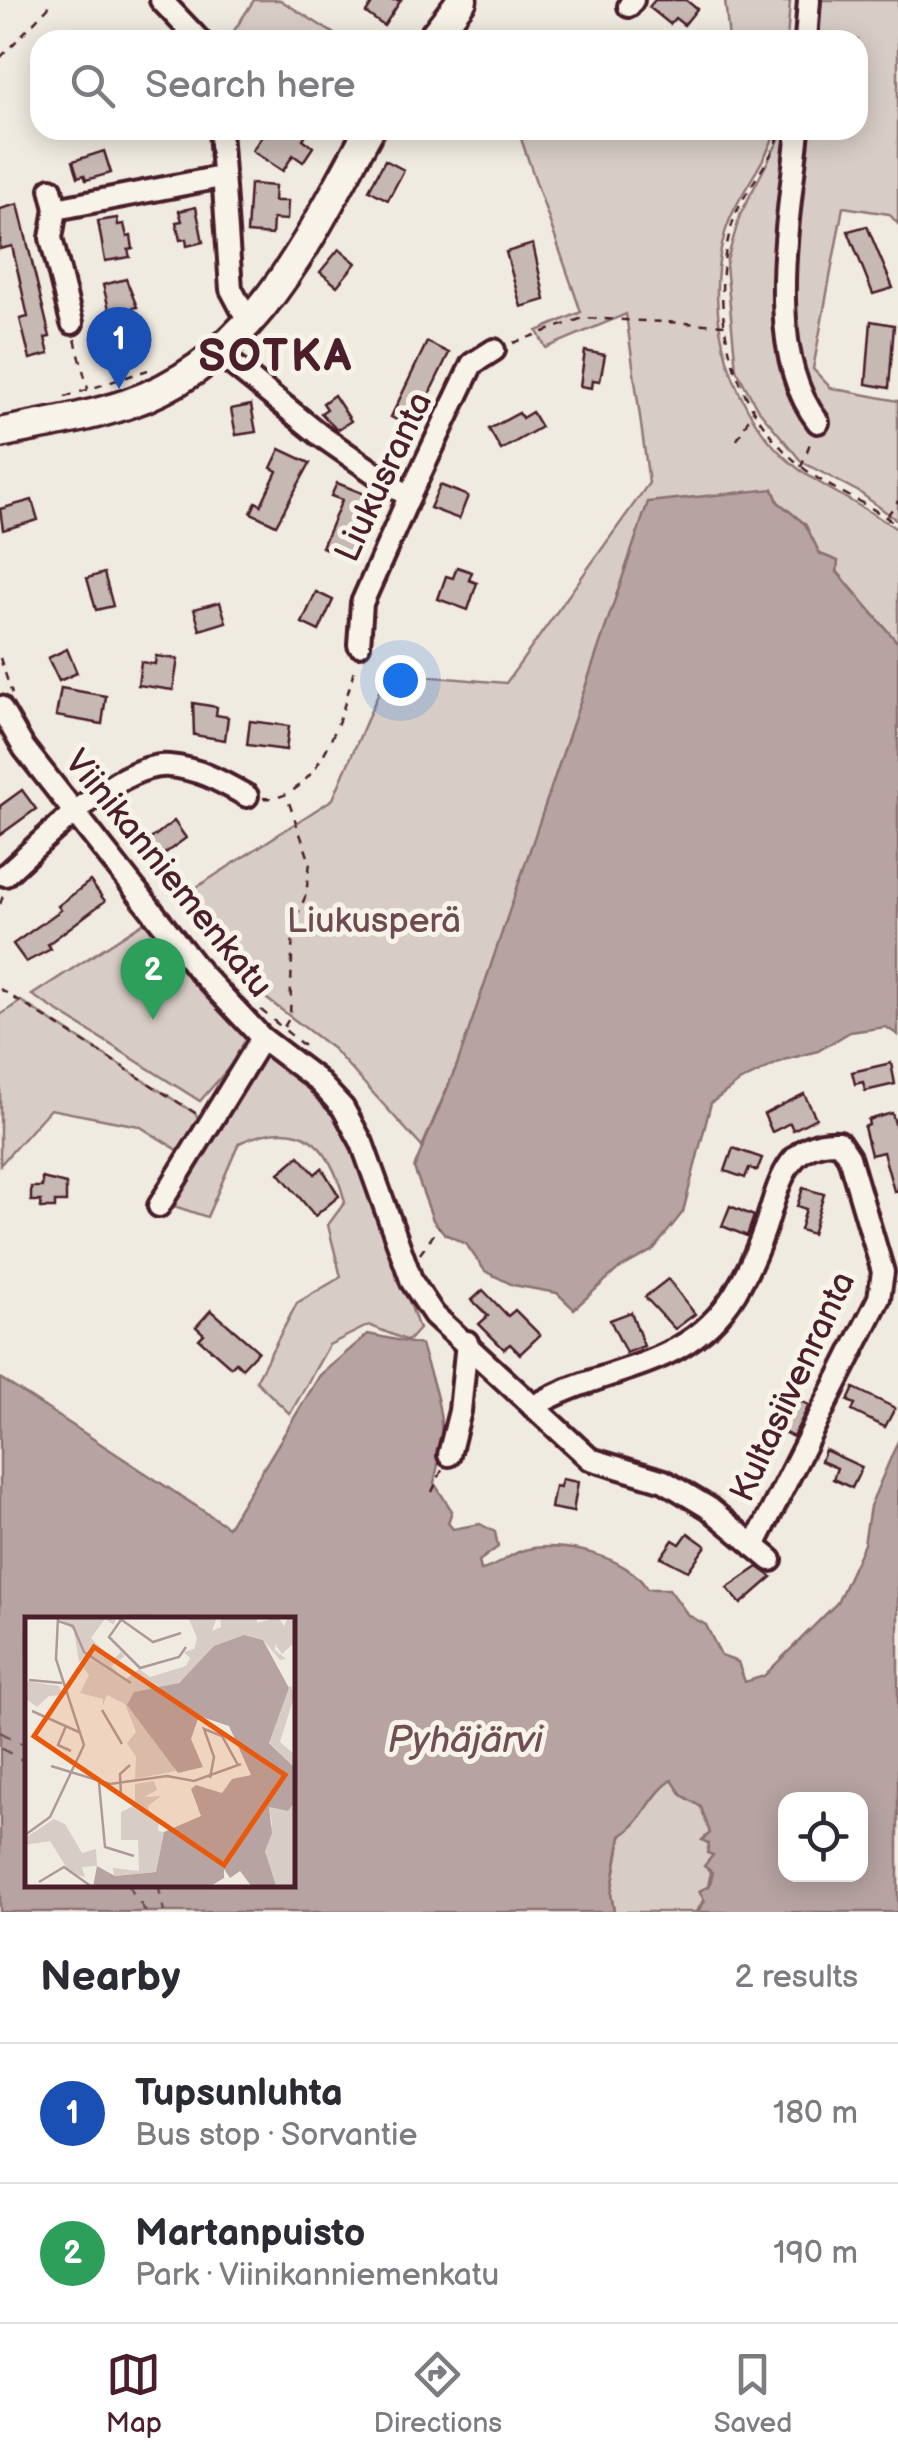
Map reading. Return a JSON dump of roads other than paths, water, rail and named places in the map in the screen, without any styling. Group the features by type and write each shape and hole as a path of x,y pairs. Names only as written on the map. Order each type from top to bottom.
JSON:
{"main road":[{"path":"439,30 462,0"},
{"path":"0,433 125,405 169,387 220,354 249,323 304,249 364,140"}],"street":[{"path":"161,0 190,30"},
{"path":"807,30 809,0"},
{"path":"220,140 232,290 238,309 249,323"},
{"path":"797,140 784,281 800,395 818,422"},
{"path":"72,323 51,238 54,199 221,177"},
{"name":"Liukusranta","path":"359,646 362,603 408,497 472,364 494,350"},
{"path":"220,354 306,424 408,497"},
{"name":"Viinikanniemenkatu","path":"0,707 24,748 200,972 262,1038 316,1078 344,1108 362,1142 417,1292 434,1315 590,1459 664,1481 709,1508 771,1560"},
{"path":"5,876 75,814 126,778 165,765 216,778 247,796"},
{"path":"160,1206 262,1038"},
{"name":"Kultasiivenranta","path":"533,1407 563,1388 638,1370 691,1339 734,1294 764,1233 780,1175 795,1156 823,1142 839,1142 849,1157 883,1272 878,1298 754,1546"},
{"path":"449,1455 460,1412 467,1342"}],"water":[{"path":"773,489 778,502 805,524 820,554 838,561 837,572 898,643 898,1035 886,1027 850,1032 818,1051 784,1060 739,1082 711,1103 683,1212 653,1250 617,1270 574,1309 557,1293 513,1285 485,1271 466,1244 445,1234 433,1220 414,1168 457,1065 648,502"},
{"name":"Pyhäjärvi","path":"368,1334 421,1345 440,1413 441,1444 434,1483 452,1511 448,1523 453,1529 480,1524 495,1532 498,1547 479,1561 481,1570 539,1547 574,1549 610,1560 638,1577 647,1589 669,1589 688,1615 706,1625 721,1656 738,1662 745,1682 764,1676 837,1603 864,1544 870,1506 898,1441 898,1912 697,1912 705,1901 699,1891 709,1886 713,1873 704,1866 713,1855 707,1853 709,1844 702,1840 710,1833 701,1807 682,1795 672,1780 621,1836 611,1894 614,1912 0,1912 0,1378 228,1527 320,1375"}],"place":[{"name":"Tupsunluhta","path":"119,389"},
{"name":"Martanpuisto","path":"153,1020"}],"district":[{"name":"SOTKA","path":"276,357"}],"park label":[{"name":"Liukusperä","path":"374,921"}]}
